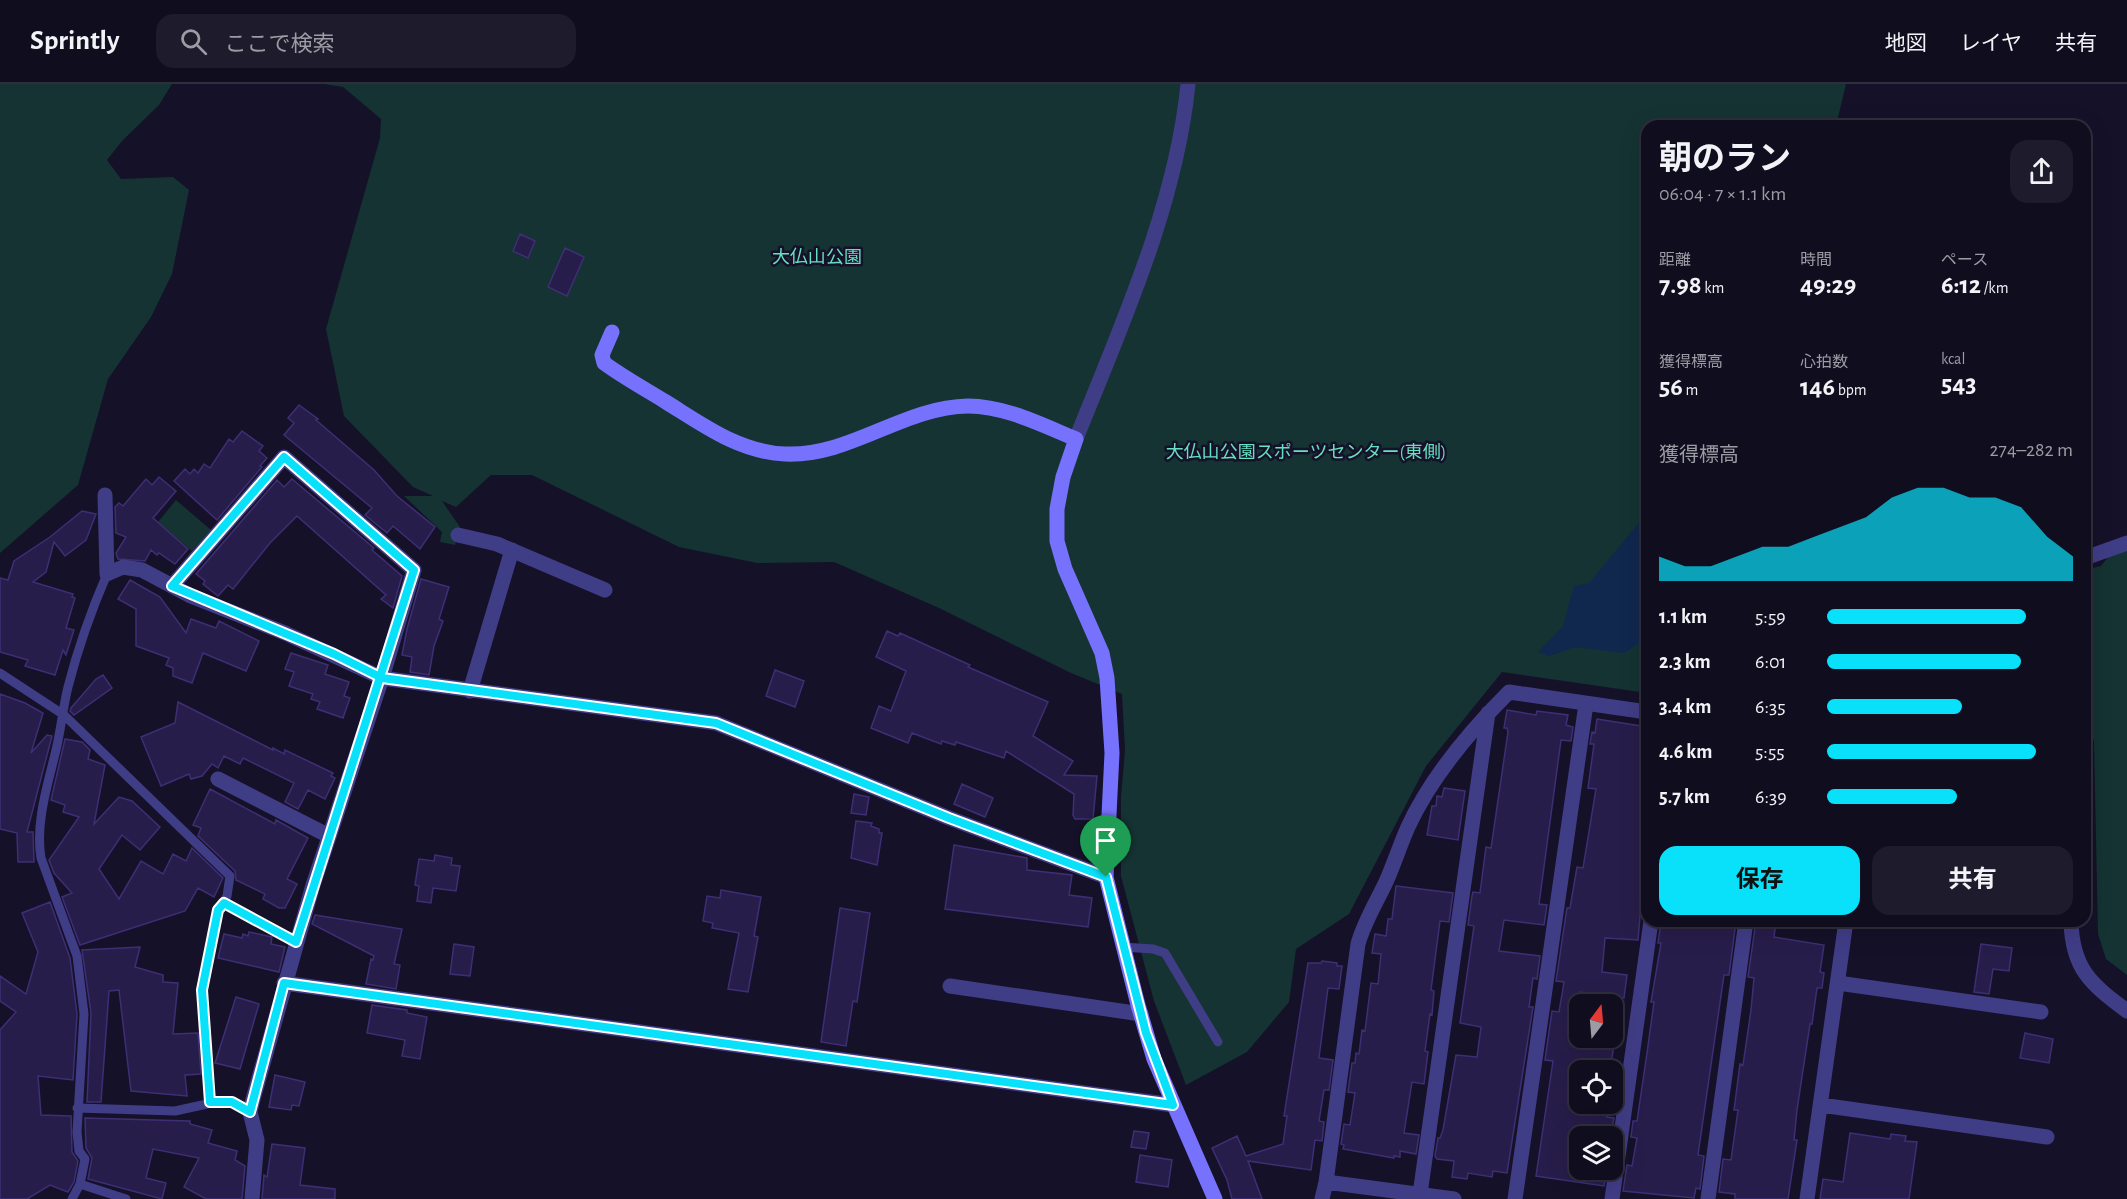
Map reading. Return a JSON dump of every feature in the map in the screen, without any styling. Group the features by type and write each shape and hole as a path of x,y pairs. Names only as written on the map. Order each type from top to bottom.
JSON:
{"street":[{"path":"1188,84 1184,121 1167,196 1063,477 1057,509 1057,541 1065,569 1102,653 1107,678 1112,753 1106,877 1154,1059 1215,1199"},
{"path":"612,332 602,355 604,363 711,430 757,451 799,454 834,449 919,416 946,408 969,406 1010,413 1076,439"},
{"path":"172,586 284,457 414,570 382,678 296,942 250,1112 256,1140 252,1199"},
{"path":"105,495 107,574 123,567 132,567 334,654 382,678 716,723 949,818 1106,877"},
{"path":"458,535 497,544 605,590"},
{"path":"2091,556 2127,543"},
{"path":"470,691 512,550"},
{"path":"1322,1199 1358,944 1363,928 1386,882 1414,816 1436,779 1488,713 1509,692 1641,711"},
{"path":"1515,1199 1586,704"},
{"path":"1420,1194 1488,713"},
{"path":"218,779 329,836"},
{"path":"1612,1199 1650,927"},
{"path":"1708,1199 1745,927"},
{"path":"1807,1199 1845,927"},
{"path":"2072,927 2075,957 2082,971 2092,984 2127,1011"},
{"path":"284,983 1173,1105"},
{"path":"1838,983 2041,1012"},
{"path":"950,986 1141,1014"},
{"path":"1821,1105 2047,1137"},
{"path":"1326,1182 1454,1199"}],"lane":[{"path":"72,1199 80,1185 85,1159 79,1151 77,1108 81,1087 84,1014 77,956 41,858 39,843 46,794 64,715 67,690 89,616 107,574"},
{"path":"0,673 64,715 230,876 227,896 218,910 202,990 210,1102"},
{"path":"224,903 296,942"},
{"path":"1123,947 1153,948 1164,953 1218,1042"},
{"path":"77,1108 175,1111 210,1102 232,1102 250,1112"},
{"path":"80,1185 126,1199"}],"green space":[{"path":"0,84 172,84 159,105 122,141 107,160 121,179 173,177 189,190 172,274 151,317 108,379 78,485 0,553"},
{"name":"大仏山公園スポーツセンター(東側)","path":"324,84 1846,84 1837,120 1641,120 1641,692 1502,672 1426,766 1349,914 1296,949 1289,1002 1247,1052 1186,1085 1154,1001 1121,876 1121,797 1125,750 1122,694 1071,673 939,608 834,562 757,563 679,547 532,475 491,475 456,507 442,501 460,527 455,545 440,542 442,532 404,496 433,496 413,487 344,416 326,329 380,138 381,119 343,87"},
{"path":"176,500 211,530 192,551 158,522"},
{"path":"2127,550 2127,975 2106,959 2098,934 2094,742 2091,732 2091,568 2101,566 2108,557"}],"water":[{"path":"1641,520 1641,642 1624,653 1575,647 1549,656 1538,652 1563,626 1574,586 1589,583"}],"building":[{"path":"520,234 535,241 528,258 513,251"},
{"path":"565,248 584,257 567,296 548,287"},
{"path":"299,405 318,419 316,420 374,470 397,496 435,527 420,549 393,526 387,533 365,515 372,508 284,435 294,423 288,418"},
{"path":"242,431 263,446 259,451 267,458 217,520 174,481 185,469 190,474 194,469 198,473 204,464 210,468 229,439 233,442"},
{"path":"159,477 176,491 153,518 188,549 175,564 151,550 145,561 118,559 116,553 126,537 116,533 115,507 119,503 123,506 146,479 152,485"},
{"path":"292,479 374,548 372,550 402,576 393,608 381,599 386,595 297,516 270,543 233,589 228,585 218,596 203,584 205,581 196,574 277,480 284,487"},
{"path":"82,511 96,514 86,540 65,556 54,542 46,572 33,582 73,594 72,597 75,598 66,628 74,630 66,655 63,650 55,675 25,666 28,660 0,652 0,578 8,580 14,561 50,537"},
{"path":"421,579 449,587 439,619 443,621 434,646 429,675 410,672 412,657 402,655"},
{"path":"130,580 160,597 186,633 191,619 216,628 219,621 259,641 246,671 203,653 192,683 173,676 173,668 166,665 169,658 136,646 136,609 118,599"},
{"path":"887,631 898,636 900,633 970,665 968,667 1048,702 1033,736 1073,761 1064,775 1097,776 1093,819 1075,819 1073,815 1074,794 1006,751 1004,758 956,742 955,745 942,741 941,744 912,733 908,743 871,728 879,706 891,711 906,671 876,657"},
{"path":"291,653 328,665 325,674 349,682 344,696 350,698 343,718 317,709 320,702 311,699 313,694 289,686 294,672 285,669"},
{"path":"775,670 804,681 795,707 766,696"},
{"path":"103,675 112,688 74,715 70,711 71,708 96,679"},
{"path":"0,694 25,703 43,713 31,753 47,735 52,736 27,832 33,832 34,862 18,862 17,833 0,829"},
{"path":"178,702 273,750 273,748 284,754 285,750 333,773 331,776 335,778 325,799 308,790 298,809 285,802 294,783 243,758 240,764 224,756 218,768 212,764 202,776 191,779 189,774 161,786 141,737 175,723"},
{"path":"1507,710 1536,715 1537,711 1568,715 1566,725 1573,727 1571,741 1561,740 1539,904 1547,905 1544,925 1504,920 1499,951 1540,956 1537,979 1533,978 1529,1007 1533,1007 1507,1173 1493,1171 1492,1177 1468,1173 1467,1179 1452,1177 1454,1161 1437,1159 1435,1156 1438,1138 1443,1130 1456,1055 1477,1057 1481,1027 1460,1023 1474,926 1468,925 1473,892 1480,893 1486,847 1491,848 1508,732 1507,728 1504,728"},
{"path":"1597,719 1641,726 1641,904 1638,940 1605,938 1602,972 1627,975 1624,998 1623,994 1580,992 1580,994 1569,994 1569,1048 1613,1048 1612,1060 1569,1060 1569,1114 1607,1114 1607,1117 1614,1118 1612,1126 1569,1126 1569,1180 1605,1180 1604,1186 1536,1176 1553,1061 1545,1060 1552,1011 1559,1012 1564,982 1556,981 1567,908 1570,908 1577,867 1583,868 1596,789 1588,788 1594,744 1590,744 1592,732 1595,733"},
{"path":"65,739 82,742 90,750 88,759 105,765 94,824 119,797 132,801 160,827 140,850 122,835 99,869 119,899 141,861 163,874 173,854 186,861 192,848 223,878 214,897 198,888 185,911 80,945 62,897 72,893 54,873 49,860 79,817 63,812 65,805 51,800"},
{"path":"962,784 993,798 985,817 954,804"},
{"path":"1444,788 1465,791 1458,840 1427,835 1432,806 1436,806 1437,796 1442,797"},
{"path":"210,789 275,824 276,820 308,838 287,879 297,884 285,908 279,908 263,899 265,894 236,880 235,871 198,836 201,828 193,825"},
{"path":"854,794 869,797 866,815 851,813"},
{"path":"856,821 872,823 871,826 882,833 877,865 851,858"},
{"path":"954,845 1027,858 1027,870 1072,875 1069,895 1092,898 1088,927 945,909"},
{"path":"435,855 452,858 451,865 460,866 456,891 433,888 431,903 417,901 419,886 415,885 419,859 434,861"},
{"path":"1396,886 1453,893 1449,922 1440,921 1431,990 1434,991 1432,1015 1430,1014 1425,1051 1428,1052 1424,1084 1412,1082 1404,1133 1419,1135 1416,1154 1400,1151 1400,1157 1394,1156 1394,1158 1343,1149 1344,1145 1341,1144 1344,1124 1350,1125 1355,1093 1348,1092 1352,1063 1355,1063 1356,1053 1359,1054 1362,1030 1365,1031 1371,983 1378,984 1381,954 1372,953 1375,934 1386,936 1388,919 1392,919"},
{"path":"721,890 761,897 754,936 758,937 748,992 728,989 739,933 712,928 713,923 703,921 707,896 720,898"},
{"path":"50,902 70,958 77,1014 73,1080 38,1076 41,1115 71,1116 72,1152 78,1161 74,1182 68,1192 50,1185 27,1199 0,1199 0,1030 16,1012 0,1001 0,976 26,994 38,952 22,913"},
{"path":"840,908 870,913 857,1002 853,1001 846,1046 821,1042"},
{"path":"315,915 402,929 394,964 400,965 396,989 366,984 371,959 373,960 374,956 312,924"},
{"path":"1660,927 1735,927 1729,975 1724,975 1698,1155 1704,1156 1700,1189 1696,1188 1694,1198 1623,1191 1627,1165 1632,1166 1637,1138 1631,1137 1633,1121 1637,1121 1647,1053 1654,1002 1651,1002 1661,943 1658,943"},
{"path":"1755,927 1775,927 1774,937 1824,945 1820,972 1824,973 1822,988 1817,988 1812,1024 1810,1024 1797,1110 1794,1140 1797,1140 1788,1199 1735,1199 1735,1194 1719,1192 1723,1159 1731,1160 1738,1110 1734,1110 1740,1064 1743,1065 1754,978 1748,977"},
{"path":"249,932 272,937 271,944 285,947 279,972 218,958 224,934 242,938 243,934 248,936"},
{"path":"454,944 474,947 470,976 450,974"},
{"path":"1981,944 2012,948 2009,971 1993,969 1989,994 1974,992"},
{"path":"140,947 135,967 163,975 163,982 178,983 173,1034 198,1033 201,1074 185,1075 187,1096 131,1091 119,990 109,991 101,1102 87,1102 91,1013 82,950"},
{"path":"1322,961 1342,966 1339,989 1328,988 1319,1058 1333,1060 1329,1090 1324,1090 1319,1121 1324,1122 1322,1141 1315,1140 1311,1170 1248,1161 1262,1199 1232,1199 1227,1180 1212,1148 1237,1136 1246,1156 1283,1144 1287,1116 1284,1116 1308,963 1321,963"},
{"path":"236,997 259,1004 240,1069 215,1063"},
{"path":"372,1005 407,1010 407,1013 427,1017 420,1059 402,1056 405,1040 367,1033"},
{"path":"2025,1033 2053,1039 2049,1063 2020,1058"},
{"path":"275,1075 305,1082 299,1106 292,1105 291,1110 269,1107"},
{"path":"85,1118 190,1121 190,1124 212,1130 208,1143 237,1151 235,1160 245,1166 242,1199 206,1199 184,1187 199,1158 153,1149 146,1178 166,1183 162,1199 88,1179 92,1158 86,1148"},
{"path":"1134,1131 1149,1133 1146,1149 1131,1147"},
{"path":"1850,1133 1890,1139 1891,1134 1906,1136 1905,1141 1917,1142 1909,1199 1820,1199 1823,1179 1843,1182"},
{"path":"272,1144 305,1148 300,1185 335,1189 335,1199 262,1199 264,1175 267,1177"},
{"path":"1140,1155 1172,1160 1168,1187 1136,1182"}],"route":[{"path":"1106,877 949,818 716,723 382,678 334,654 191,596 172,586 284,457 414,570 382,678 296,942 224,903 218,910 202,990 210,1102 232,1102 250,1112 284,983 1173,1105 1146,1033 1106,877"}],"park label":[{"name":"大仏山公園","path":"817,258"}]}
